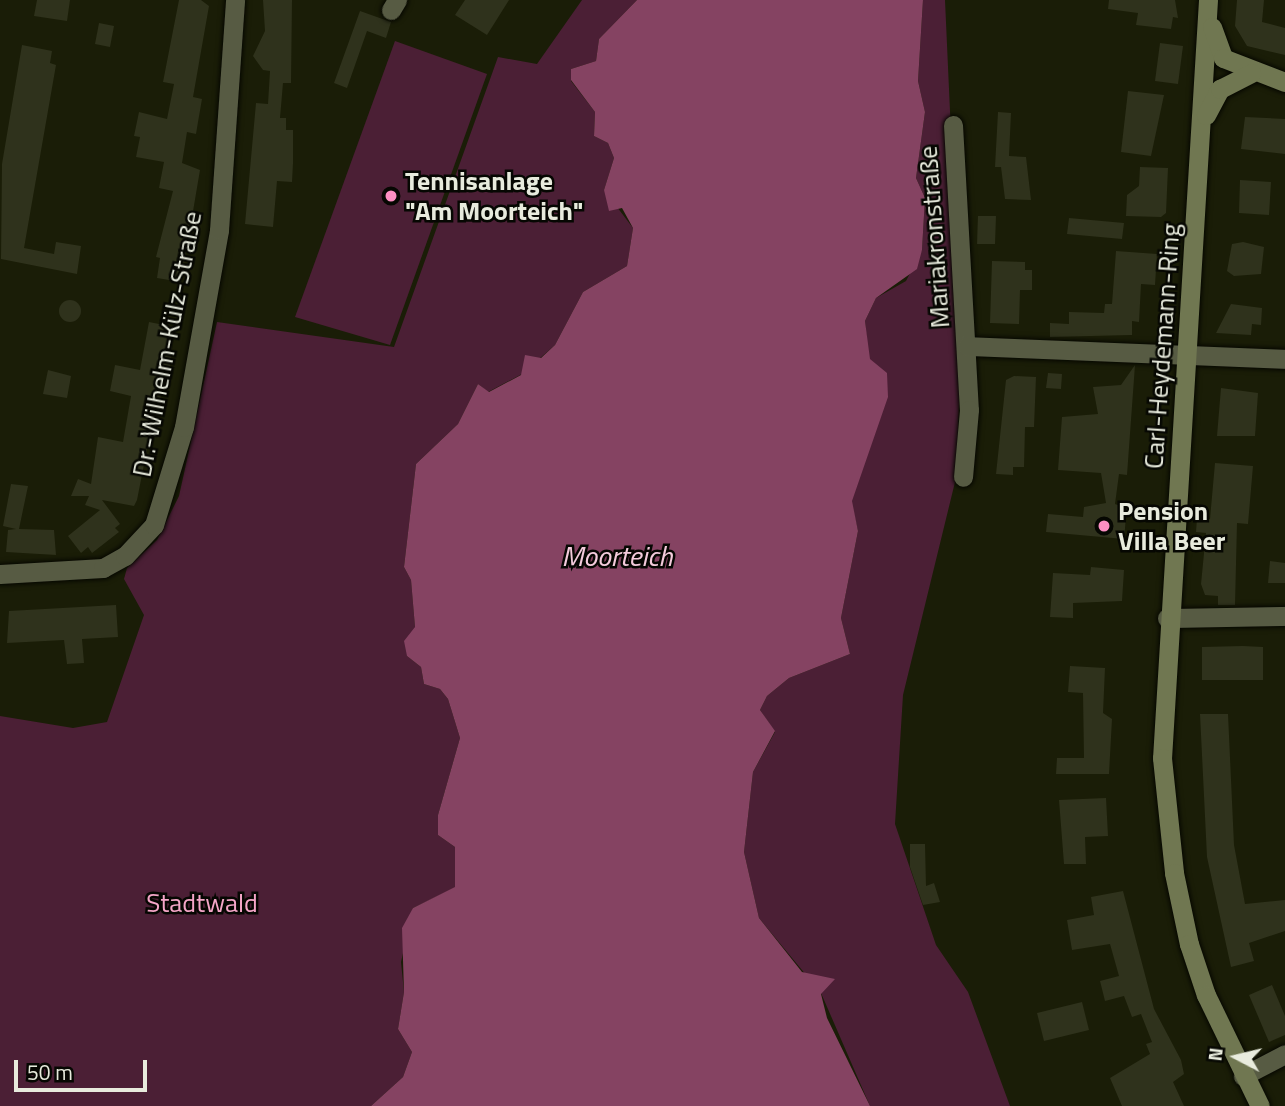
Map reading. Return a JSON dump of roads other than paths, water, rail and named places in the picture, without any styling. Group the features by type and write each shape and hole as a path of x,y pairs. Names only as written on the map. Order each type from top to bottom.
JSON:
{"main road":[{"name":"Carl-Heydemann-Ring","path":"1204,119 1220,89 1251,73 1216,48 1209,0"},
{"name":"Carl-Heydemann-Ring","path":"1209,0 1188,355 1167,618 1162,758 1174,873 1206,995 1259,1106"},
{"path":"1251,73 1285,82"}],"street":[{"name":"Dr.-Wilhelm-Külz-Straße","path":"0,574 103,568 125,556 154,525 181,440 217,244 235,0"},
{"name":"Mariakronstraße","path":"953,125 967,346 963,477"},
{"name":"Mariakronstraße","path":"967,346 1285,359"},
{"path":"1167,618 1285,616"},
{"path":"1243,1076 1285,1054"}],"water":[{"name":"Moorteich","path":"637,0 923,0 918,81 925,112 916,178 925,198 922,250 917,269 876,298 865,321 870,359 887,373 888,397 852,501 858,531 841,618 850,654 789,678 767,696 760,710 775,731 753,772 744,852 759,918 802,972 835,979 821,994 827,1018 870,1106 371,1106 403,1077 412,1052 398,1029 404,992 402,928 413,908 455,887 455,847 438,835 438,815 460,738 448,699 440,689 424,684 421,667 407,656 404,641 415,627 411,580 404,567 416,464 458,424 478,384 489,392 521,375 525,355 541,358 555,345 583,292 627,266 633,228 622,208 609,211 604,190 614,158 608,143 594,136 595,112 571,80 571,69 596,61 599,39"}],"place":[{"name":"Tennisanlage \"Am Moorteich\"","path":"391,196"},
{"name":"Pension Villa Beer","path":"1104,526"}],"park label":[{"name":"Stadtwald","path":"202,903"}]}
